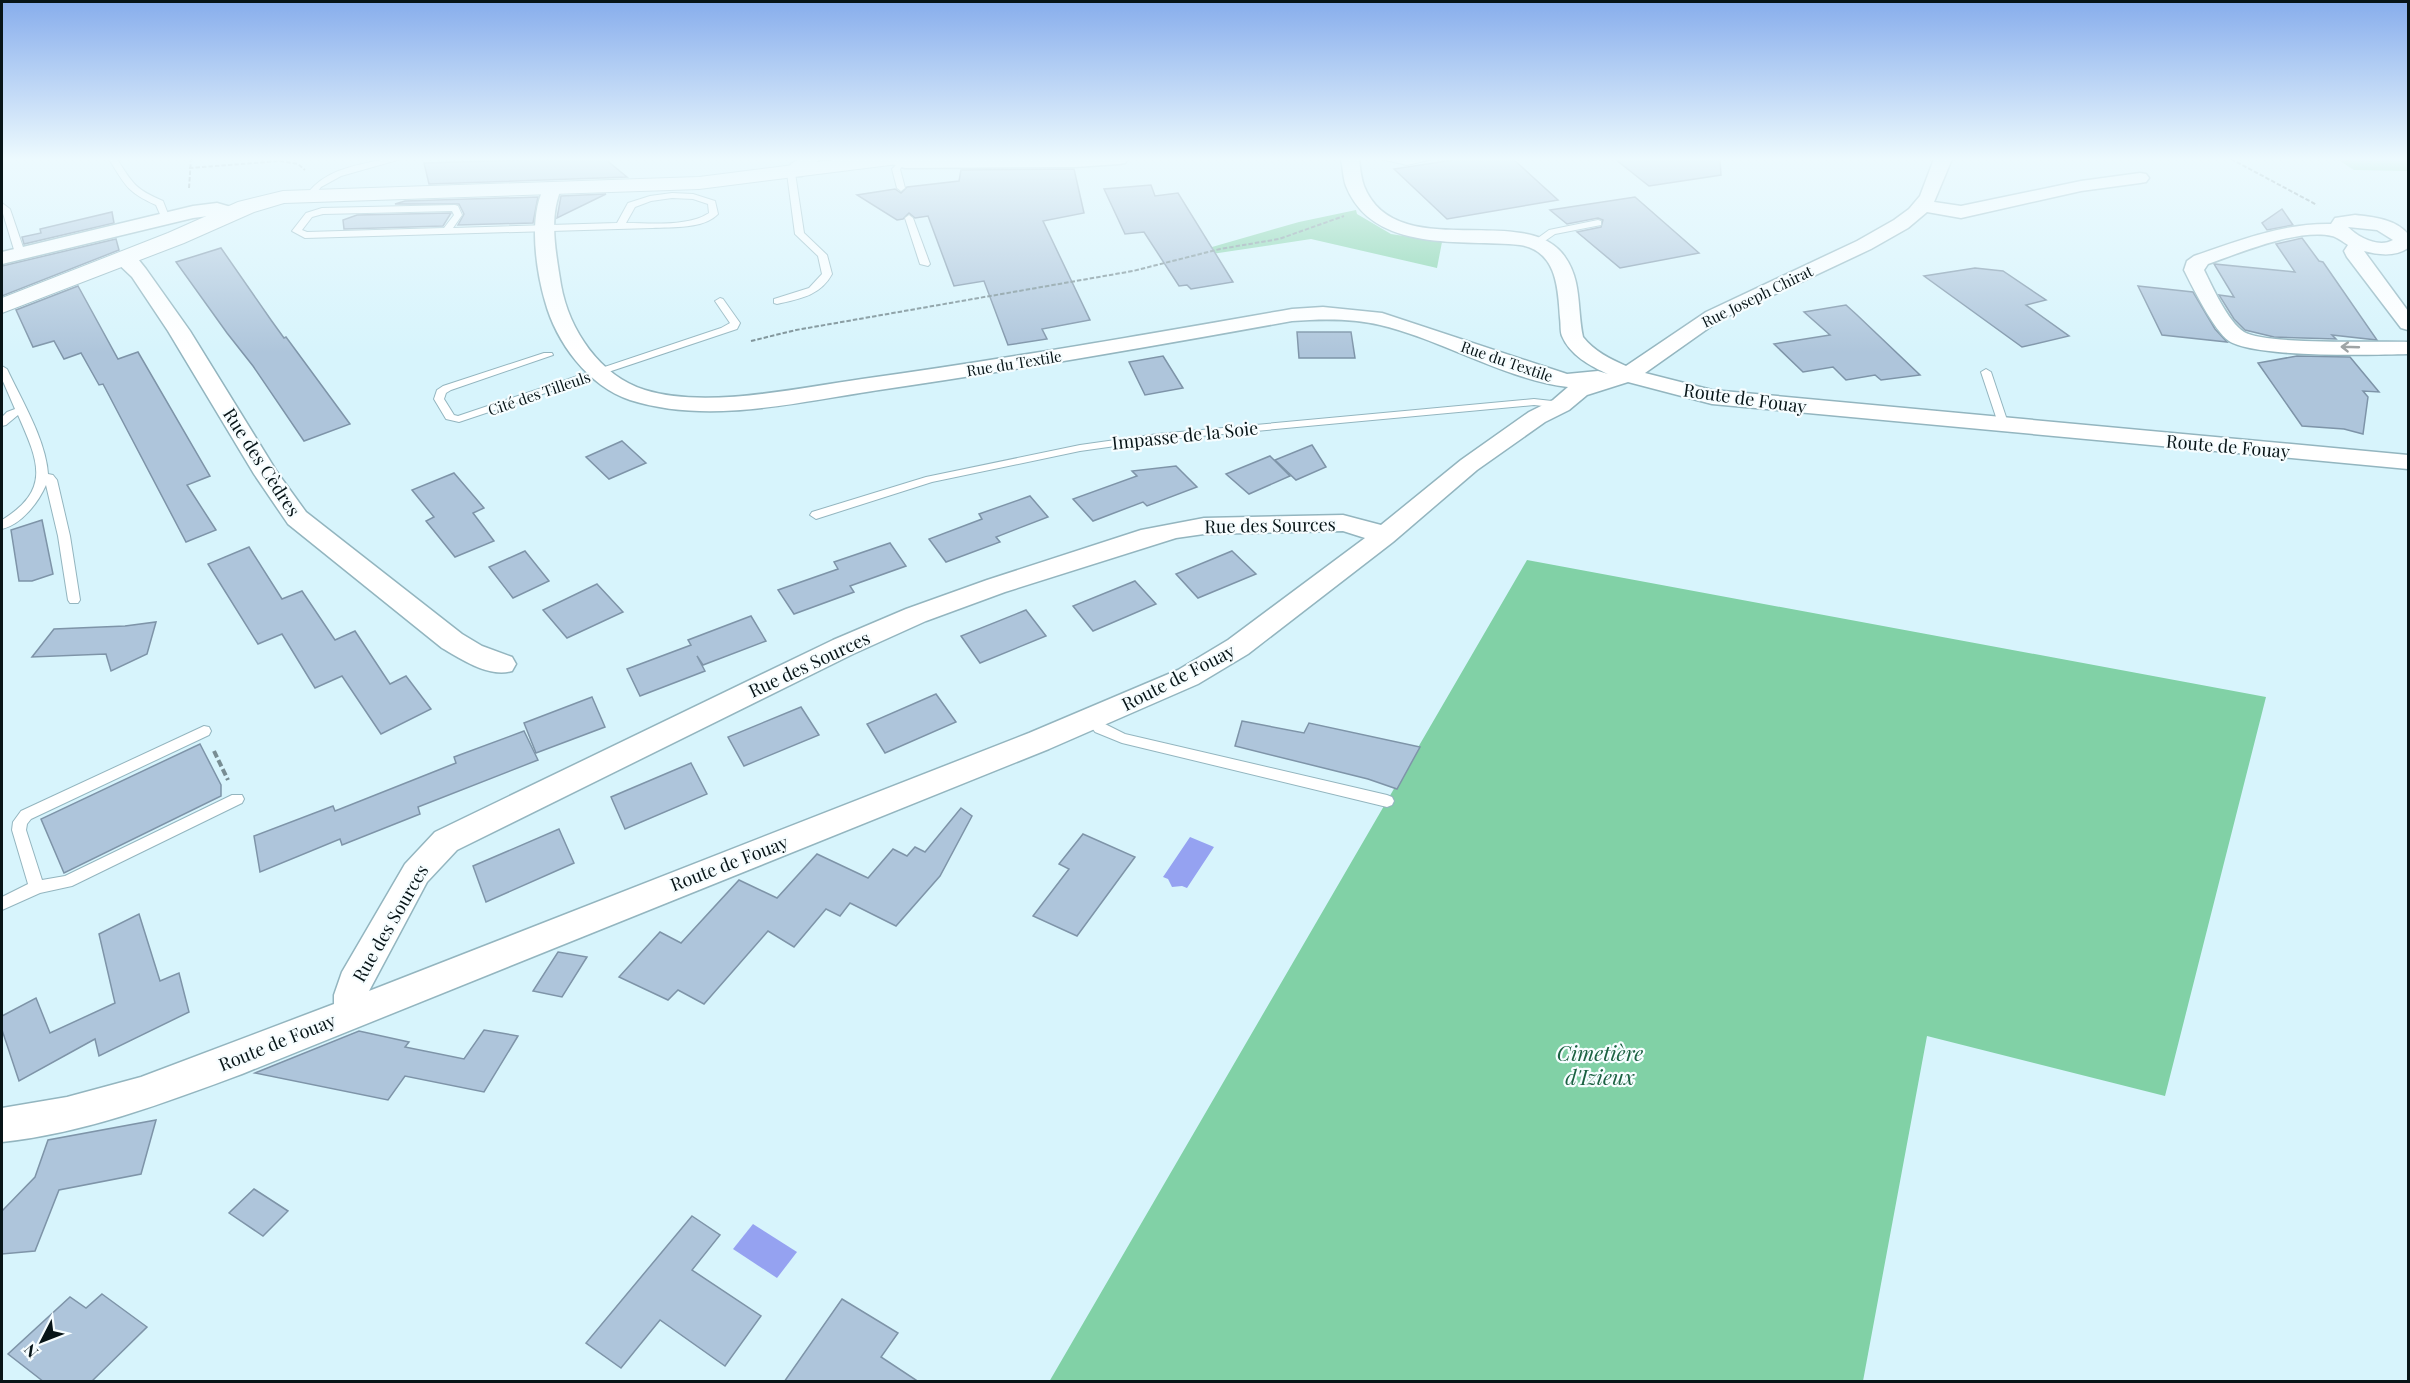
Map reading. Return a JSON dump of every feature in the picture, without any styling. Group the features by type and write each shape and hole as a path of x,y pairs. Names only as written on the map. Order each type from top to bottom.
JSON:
{"main road":[{"path":"2,306 206,224"}],"street":[{"path":"11,255 146,224"},
{"name":"Rue du Textile","path":"545,224 555,307 587,362 611,383 648,398 689,405 730,404 1012,364 1292,315 1323,313 1382,318 1546,376 1567,381 1627,375"},
{"path":"1390,224 1425,234 1521,239 1536,243 1558,257 1565,269 1573,337 1587,353 1627,375"},
{"name":"Rue Joseph Chirat","path":"1627,375 1713,316 1880,237 1903,224"},
{"path":"2356,224 2285,232 2201,260 2194,265 2194,270 2230,330 2246,341 2274,345 2409,348"},
{"path":"2343,226 2359,243 2389,248 2405,246 2403,238 2384,226 2372,224"},
{"path":"2384,226 2394,224"},
{"path":"2359,243 2354,251 2357,257 2409,324"},
{"name":"Rue des Cèdres","path":"123,259 139,273 178,331 270,482 297,519 452,641 472,653 502,664"},
{"name":"Route de Fouay","path":"2,1125 67,1114 141,1094 229,1062 352,1011 1093,719 1188,677 1238,647 1384,536 1469,465 1537,417 1561,405 1579,390 1627,375 1712,398 2409,462"},
{"name":"Rue des Sources","path":"352,1011 351,995 354,982 416,873 446,841 843,646 916,615 996,586 1150,536 1176,530 1204,526 1343,523 1362,526 1384,536"}],"lane":[{"path":"8,224 11,255"},
{"path":"302,224 297,229 299,234 305,235 364,224"},
{"path":"397,224 447,230 650,224"},
{"path":"447,230 452,224"},
{"path":"777,301 818,288 827,274 822,255 800,234 800,224"},
{"path":"911,224 925,264"},
{"path":"1536,243 1552,232 1595,224"},
{"name":"Cité des Tilleuls","path":"548,355 447,388 441,392 439,399 450,417 459,419 733,327 735,323 720,301"},
{"path":"2,369 7,396 20,411 41,460 43,477 37,493 26,506 2,525"},
{"path":"1986,372 2004,426"},
{"name":"Impasse de la Soie","path":"816,515 930,479 1037,456 1113,443 1534,402 1561,405"},
{"path":"2,423 11,414 20,411"},
{"path":"43,477 51,480 58,505 74,600"},
{"path":"1093,719 1101,728 1122,738 1387,801"},
{"path":"37,887 19,830 20,822 26,815 204,731"},
{"path":"2,904 37,887 67,882 237,799"}],"path":[{"path":"743,343 796,330 1133,271 1220,249 1279,239 1321,224"},
{"path":"2339,224 2343,226"},
{"path":"204,731 237,799"}],"green space":[{"path":"1294,224 1373,224 1391,234 1442,242 1437,268 1311,239 1205,255 1212,247"},
{"name":"Cimetière d'Izieux","path":"1527,560 2266,697 2165,1096 1927,1036 1863,1381 1049,1382"}],"water":[{"path":"1190,837 1214,847 1187,888 1172,887 1168,879 1163,877"},
{"path":"753,1224 797,1252 777,1278 733,1249"}],"building":[{"path":"63,224 112,224 24,244 22,237 41,233 40,229"},
{"path":"343,224 445,224 443,226 344,229"},
{"path":"459,224 513,224 458,225"},
{"path":"931,224 1044,224 1090,320 1042,329 1047,339 1008,345 984,281 954,286"},
{"path":"1120,224 1197,224 1233,282 1191,289 1187,285 1179,286 1144,232 1125,234"},
{"path":"1602,224 1665,224 1699,253 1620,268 1577,232 1601,227"},
{"path":"2262,224 2293,225 2267,230"},
{"path":"2302,238 2319,261 2323,262 2377,340 2332,335 2336,339 2274,337 2245,330 2234,319 2219,295 2234,297 2214,264 2295,272 2276,244"},
{"path":"116,239 119,250 2,296 2,266"},
{"path":"221,248 284,338 286,337 350,424 304,441 253,366 176,262"},
{"path":"1975,268 2003,271 2046,300 2026,305 2069,336 2022,347 1924,276"},
{"path":"78,286 118,359 138,352 210,476 187,485 216,530 186,542 103,384 99,385 81,353 64,359 54,341 33,347 16,310"},
{"path":"2138,286 2193,292 2215,329 2227,342 2162,335"},
{"path":"1846,305 1920,375 1881,380 1875,375 1846,380 1833,367 1803,372 1774,344 1830,335 1804,312"},
{"path":"1297,332 1351,332 1355,358 1299,358"},
{"path":"1163,356 1183,388 1145,395 1129,362"},
{"path":"2297,356 2350,357 2379,392 2363,391 2368,397 2363,434 2344,429 2302,426 2258,363"},
{"path":"622,441 646,463 609,479 586,457"},
{"path":"1312,445 1326,467 1296,480 1275,460"},
{"path":"1270,456 1290,476 1249,494 1226,474"},
{"path":"1176,466 1197,487 1147,506 1143,502 1093,521 1073,499 1137,476 1132,471"},
{"path":"454,473 484,508 473,513 494,541 455,557 426,521 434,517 412,490"},
{"path":"1030,496 1048,517 996,537 1000,542 946,562 929,539 982,519 979,514"},
{"path":"42,520 53,574 32,581 19,581 11,530"},
{"path":"890,543 906,566 850,586 854,592 794,614 778,590 838,569 834,562"},
{"path":"249,547 282,599 302,591 335,640 355,631 390,684 406,676 431,709 381,734 342,676 315,688 282,634 258,644 208,564"},
{"path":"525,551 549,581 513,598 489,567"},
{"path":"1232,551 1256,574 1198,598 1176,574"},
{"path":"1135,581 1156,604 1093,631 1073,606"},
{"path":"597,584 623,612 567,638 543,610"},
{"path":"1026,610 1046,636 980,663 961,636"},
{"path":"751,616 766,641 703,665 697,656 705,671 640,696 627,669 691,645 688,640"},
{"path":"156,622 147,654 111,671 106,654 32,657 54,629 125,626"},
{"path":"936,694 956,722 885,753 867,724"},
{"path":"592,697 605,727 536,753 524,723"},
{"path":"801,707 819,735 744,766 728,737"},
{"path":"1242,721 1304,733 1309,723 1420,747 1397,789 1368,779 1235,746"},
{"path":"524,731 538,760 418,807 420,814 342,845 340,839 260,872 254,836 333,806 335,811 456,763 454,757"},
{"path":"200,744 221,785 221,796 64,873 41,819"},
{"path":"691,763 707,794 625,829 611,797"},
{"path":"961,808 972,816 940,876 896,926 850,903 840,916 826,909 794,947 768,931 704,1004 678,990 668,1000 619,977 660,932 681,943 739,880 777,898 817,854 868,878 893,849 907,856 915,847 925,852"},
{"path":"559,829 574,863 486,902 473,866"},
{"path":"1083,834 1135,857 1077,936 1033,916 1069,869 1059,864"},
{"path":"139,914 160,981 179,973 189,1012 99,1056 95,1039 19,1081 2,1030 2,1016 36,998 50,1033 115,1003 99,934"},
{"path":"558,952 587,957 562,997 533,991"},
{"path":"484,1030 518,1036 484,1092 405,1076 388,1100 255,1073 359,1031 409,1042 405,1047 464,1059"},
{"path":"156,1120 141,1174 59,1190 35,1251 2,1254 2,1211 35,1177 48,1140"},
{"path":"254,1189 288,1211 263,1236 229,1213"},
{"path":"692,1216 720,1235 692,1270 761,1316 725,1366 660,1320 621,1368 586,1343"},
{"path":"102,1294 147,1327 91,1382 44,1382 8,1354 70,1297 86,1308"},
{"path":"842,1299 898,1333 881,1357 919,1382 784,1382"}]}
